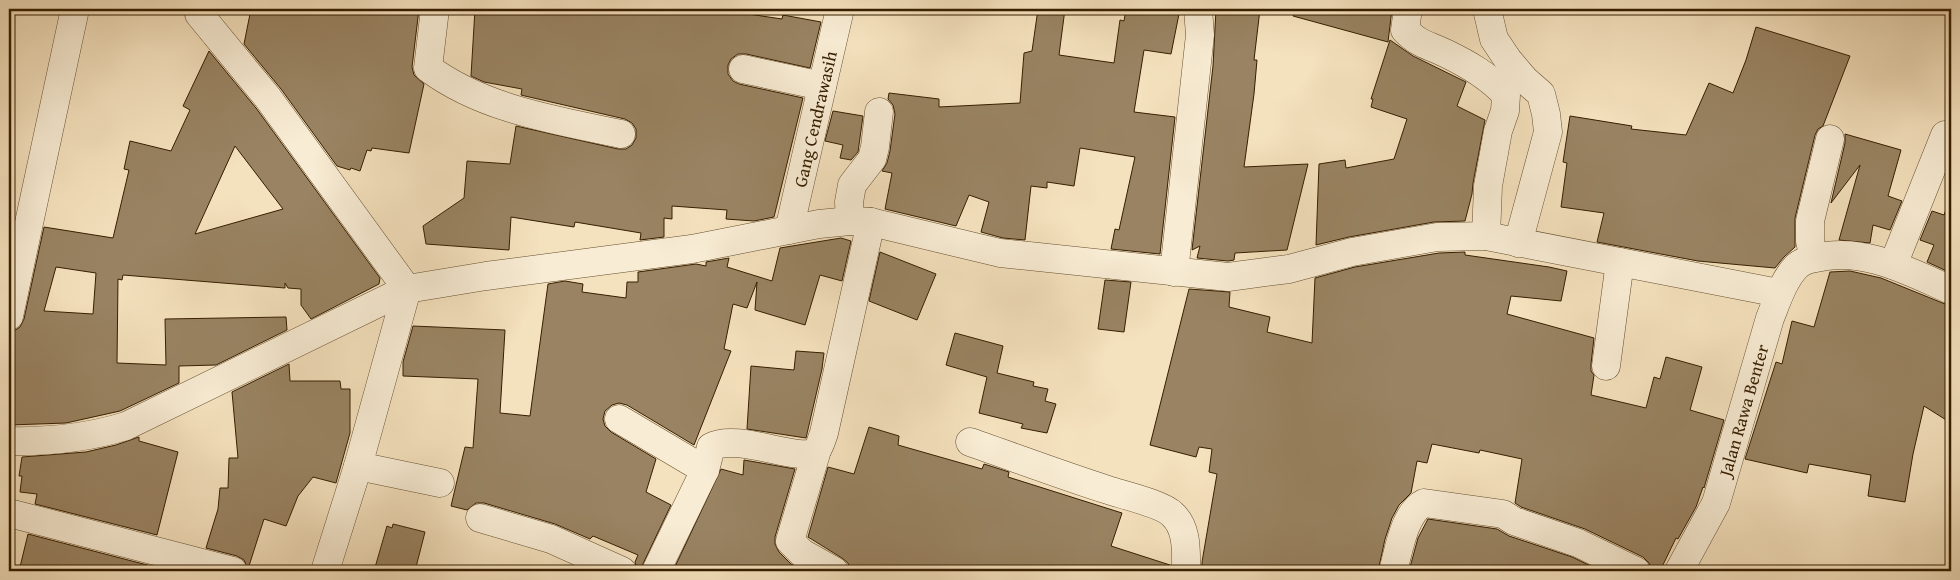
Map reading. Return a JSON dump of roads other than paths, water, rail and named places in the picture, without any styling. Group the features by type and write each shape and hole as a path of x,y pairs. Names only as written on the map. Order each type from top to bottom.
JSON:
{"street":[{"path":"9,316 75,9"},
{"path":"435,9 428,68 440,77 460,89 523,112 620,134"},
{"name":"Gang Cendrawasih","path":"789,230 840,9"},
{"path":"1174,272 1200,35 1198,9"},
{"path":"1408,9 1405,30 1417,42 1445,53 1492,79 1506,95 1505,111 1498,131 1488,186 1486,236"},
{"path":"1488,9 1494,39 1514,67 1541,94 1546,114 1548,132 1518,243"},
{"path":"199,14 268,98 407,290"},
{"path":"743,69 822,86"},
{"path":"834,571 802,553 790,541 817,450 824,433 861,222 849,202 852,185 872,159 879,112"},
{"path":"1893,265 1945,135"},
{"path":"1830,139 1810,222 1810,241 1814,258 1826,255 1873,259 1893,265 1951,290"},
{"path":"9,441 68,439 99,434 126,426 407,290 486,276 692,249 819,224 861,222 1000,253 1228,277 1289,269 1352,252 1436,237 1486,236 1779,293"},
{"name":"Jalan Rawa Benter","path":"1679,571 1716,503 1779,293 1796,266 1814,258"},
{"path":"1606,366 1620,262"},
{"path":"325,571 358,466 407,290"},
{"path":"619,420 705,470"},
{"path":"970,442 1064,476 1154,505 1172,513 1184,530 1186,571"},
{"path":"656,571 705,470 711,447 719,443 746,444 798,454 812,453 817,450"},
{"path":"358,466 440,483"},
{"path":"1393,571 1409,516 1415,508 1424,503 1502,514 1514,521 1578,543 1636,571"},
{"path":"9,513 233,571"},
{"path":"480,518 551,539 622,571"}]}
